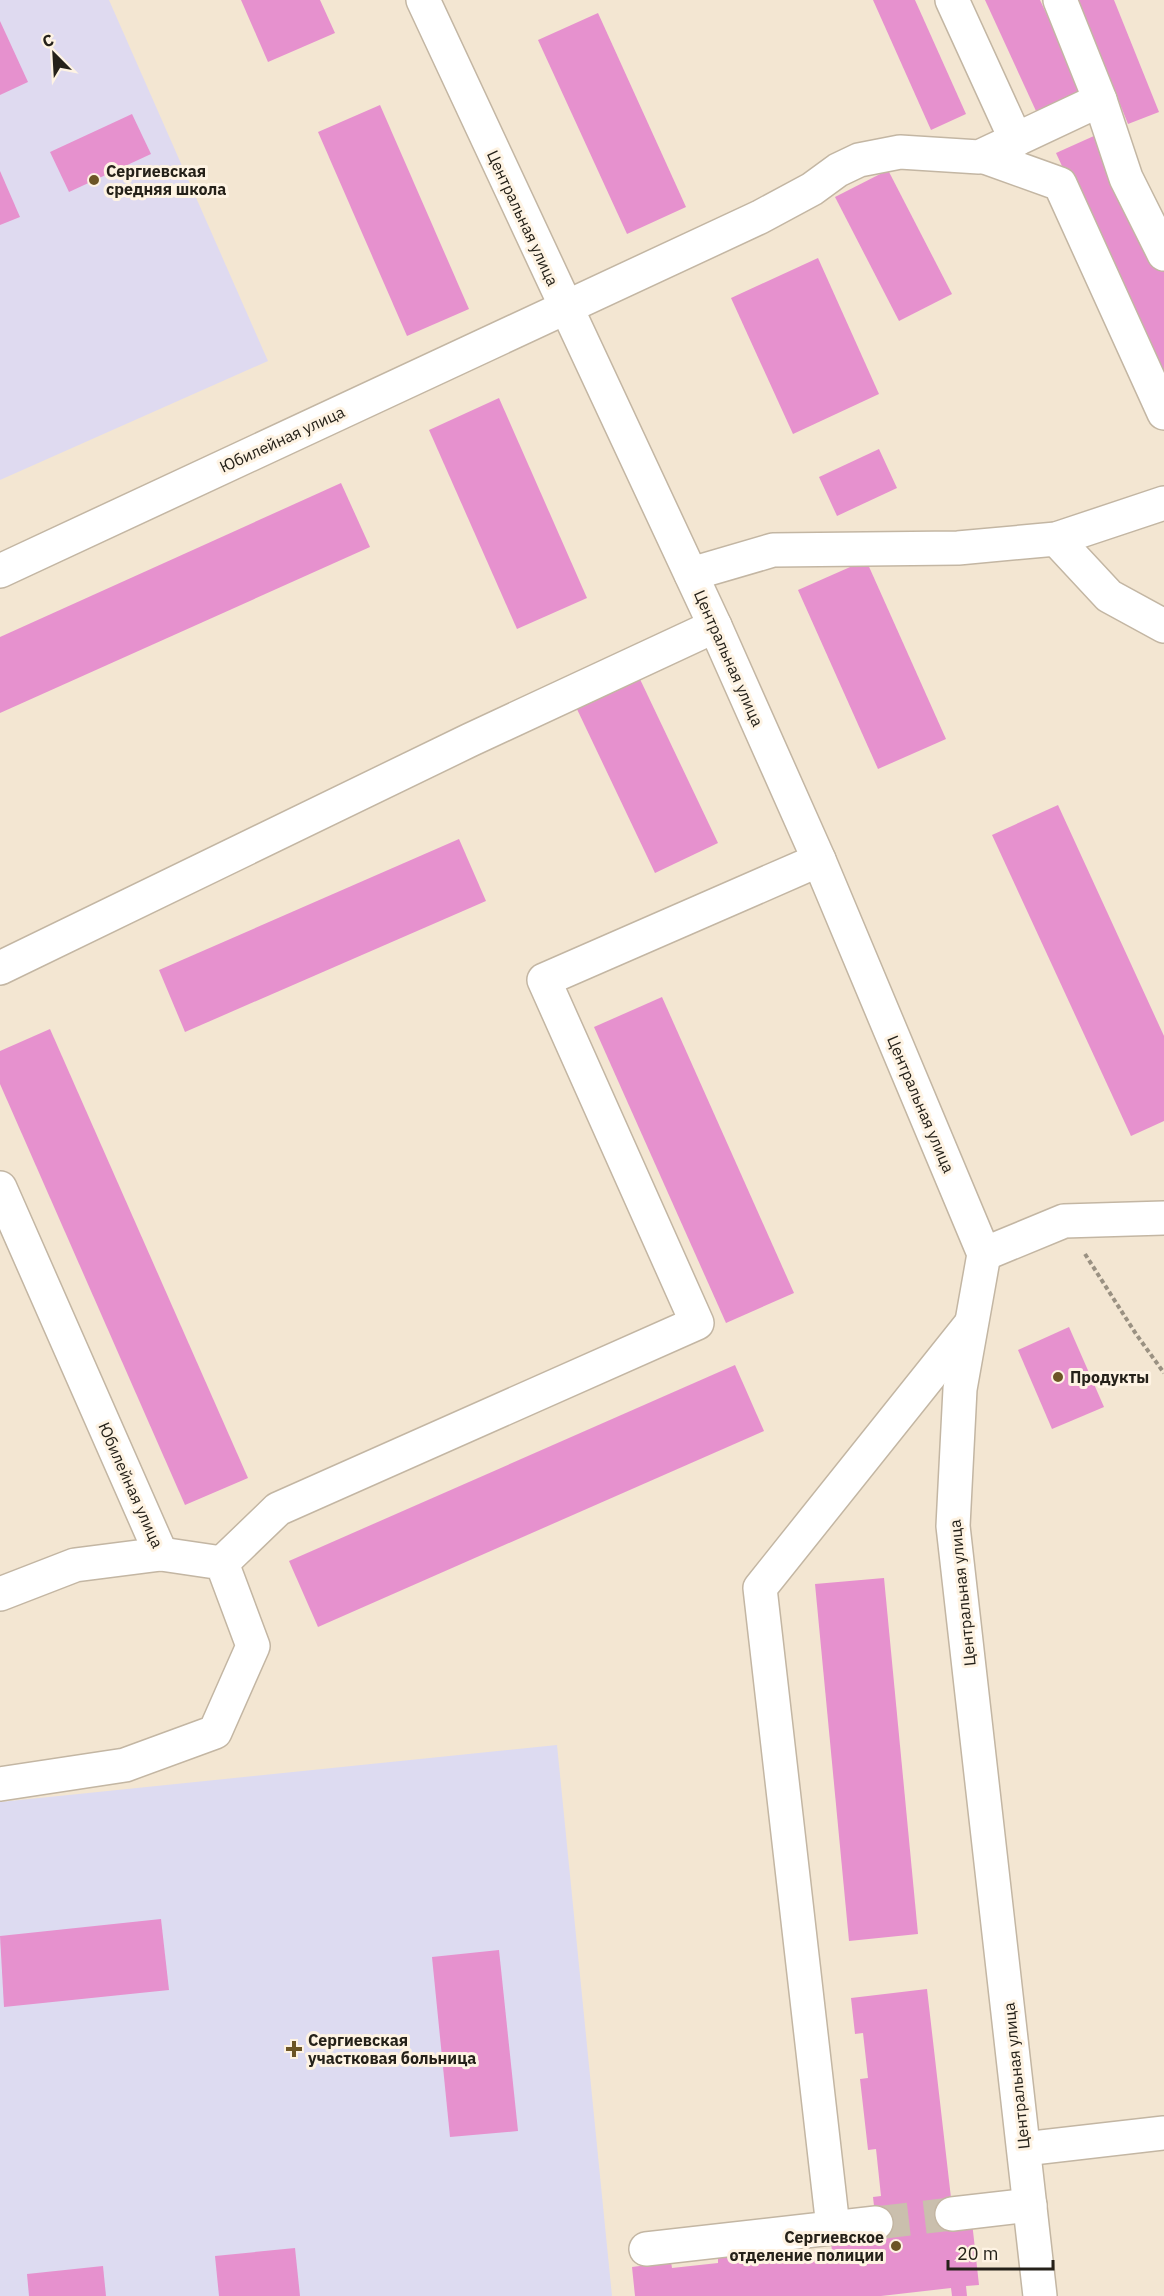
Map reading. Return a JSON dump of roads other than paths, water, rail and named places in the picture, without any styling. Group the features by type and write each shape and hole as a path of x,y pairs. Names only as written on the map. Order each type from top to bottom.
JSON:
{"street":[{"name":"Центральная улица","path":"423,0 564,307 715,626 819,860 984,1254 960,1389 953,1526 1040,2296"},
{"path":"952,0 1016,140"},
{"path":"1060,0 1100,100 1126,178 1164,254"},
{"path":"982,156 1100,100"},
{"name":"Юбилейная улица","path":"0,571 760,217 812,189 838,170 859,160 900,152 982,156"},
{"path":"982,156 1060,184 1164,413"},
{"path":"691,574 773,550 958,548 1056,539 1164,503"},
{"path":"1056,539 1109,596 1164,626"},
{"path":"0,968 459,745 715,626"},
{"path":"0,1784 125,1765 216,1732 253,1646 222,1563 278,1509 697,1323 544,981 819,860"},
{"name":"Юбилейная улица","path":"0,1188 161,1554 222,1563"},
{"path":"984,1254 1064,1221 1164,1218"},
{"path":"833,2227 760,1588 972,1322"},
{"path":"0,1594 75,1565 161,1554"},
{"path":"1024,2149 1164,2133"},
{"path":"952,2214 1030,2205"},
{"path":"646,2249 876,2223"}],"tunnel":[{"path":"876,2223 952,2214"}],"place":[{"name":"Сергиевская средняя школа","path":"94,180"},
{"name":"Продукты","path":"1058,1377"},
{"name":"Сергиевская участковая больница","path":"294,2049"},
{"name":"Сергиевское отделение полиции","path":"896,2246"}]}
